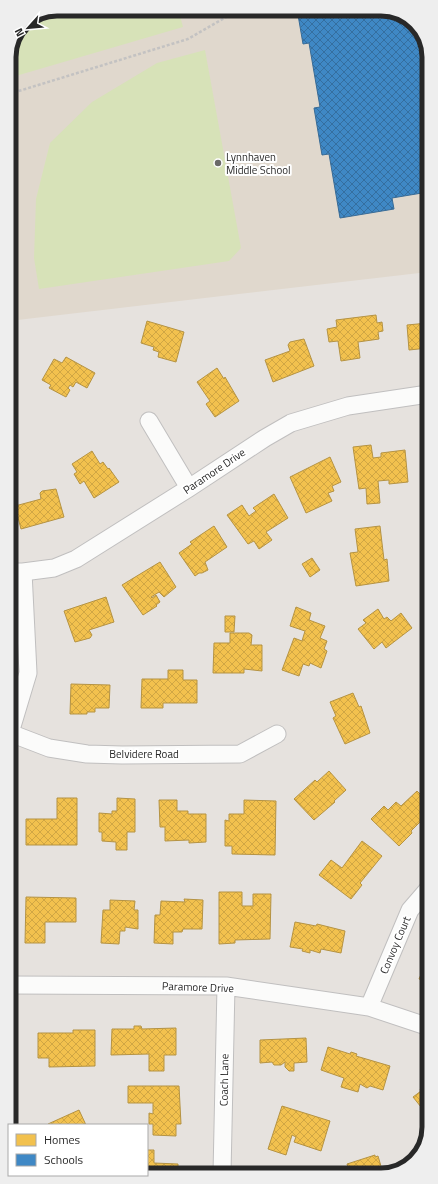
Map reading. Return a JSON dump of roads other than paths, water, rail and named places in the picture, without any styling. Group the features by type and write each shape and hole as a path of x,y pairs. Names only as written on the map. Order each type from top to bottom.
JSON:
{"street":[{"name":"Paramore Drive","path":"17,572 54,568 76,559 265,438 291,423 348,406 422,395"},
{"path":"148,421 189,488"},
{"path":"16,713 28,673 17,572"},
{"name":"Belvidere Road","path":"16,735 49,748 87,754 122,755 240,754 277,734"},
{"name":"Convoy Court","path":"369,1007 410,910 422,896"},
{"name":"Paramore Drive","path":"16,985 226,986 369,1007 422,1025"},
{"name":"Coach Lane","path":"222,1168 226,986"}],"place":[{"name":"Lynnhaven Middle School","path":"218,163"}]}
